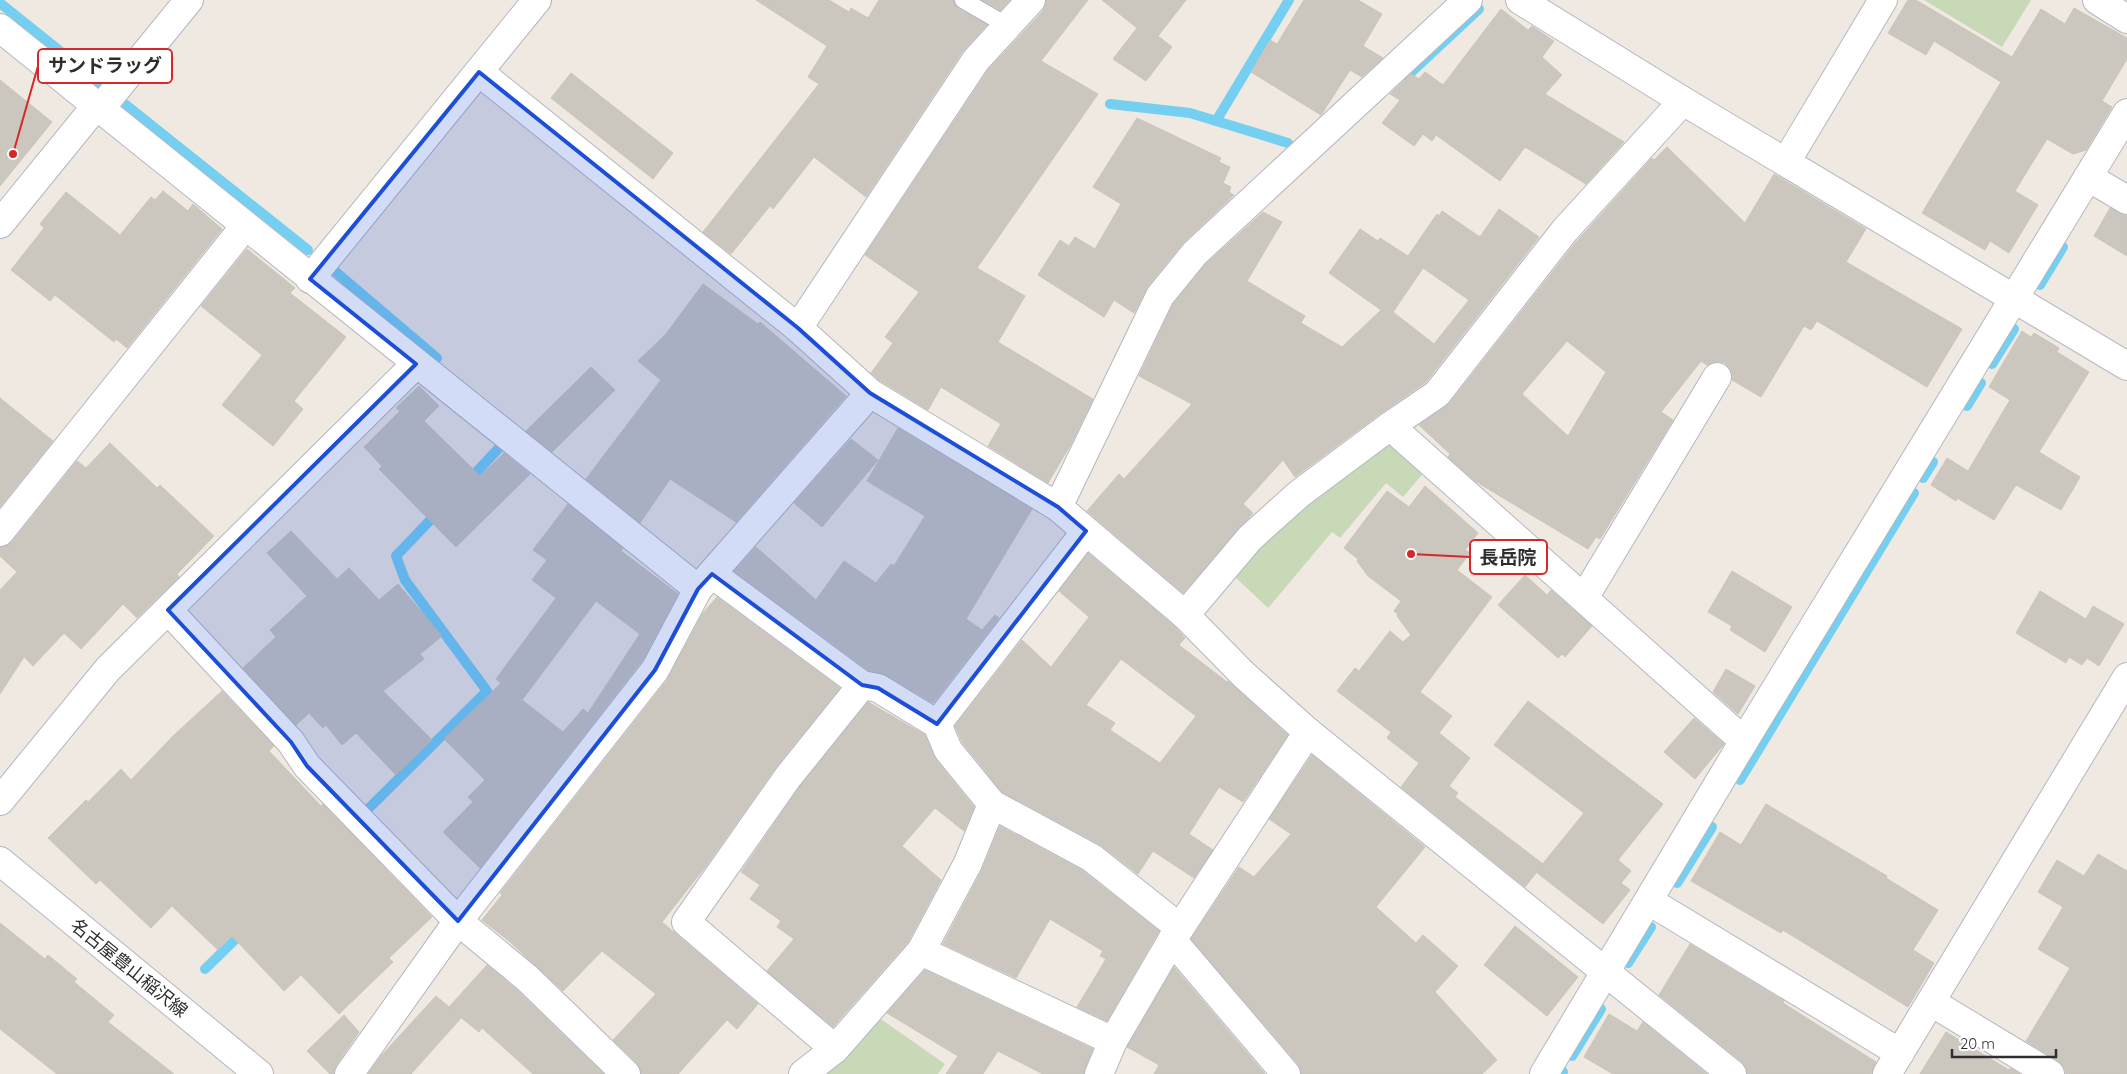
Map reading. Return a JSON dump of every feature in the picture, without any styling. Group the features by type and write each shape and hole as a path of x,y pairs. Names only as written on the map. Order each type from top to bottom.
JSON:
{"street":[{"path":"0,224 189,0"},
{"path":"310,278 537,0"},
{"path":"798,328 976,60 1031,0"},
{"path":"1058,507 1160,296 1195,253 1468,0"},
{"path":"1520,0 1683,102 2127,366"},
{"path":"1786,162 1883,0"},
{"path":"2097,0 2127,19"},
{"path":"0,28 416,364 705,582 862,685 878,688 937,724 948,750 992,804 1092,858 1176,934 1286,1074"},
{"path":"479,72 798,328 870,393 1058,507 1185,615 1244,675 1308,732 1732,1074"},
{"path":"1185,615 1250,538 1299,494 1390,426 1437,394 1565,230 1683,102"},
{"path":"1544,1074 1744,741 2127,113"},
{"path":"2088,177 2127,200"},
{"path":"0,532 245,226"},
{"path":"0,801 108,669 416,364"},
{"path":"1584,598 1717,377"},
{"path":"349,1074 458,920 655,670 705,582 870,393"},
{"path":"1390,426 1744,741"},
{"path":"937,724 1086,531"},
{"path":"168,610 291,742 307,766 458,920 527,978 626,1074"},
{"path":"1649,901 1894,1063 2127,677"},
{"path":"835,1049 686,922 788,776 862,685"},
{"path":"1099,1074 1113,1041 1176,934 1308,732"},
{"path":"803,1074 835,1049 921,951 968,863 992,804"},
{"name":"名古屋豊山稲沢線","path":"0,861 258,1074"},
{"path":"921,951 1113,1041"},
{"path":"1931,1002 2050,1074"}],"lane":[{"path":"963,0 1008,26"}],"highlighted area":[{"path":"479,72 798,328 870,393 1058,507 1086,531 937,724 878,688 862,685 712,574 698,589 655,670 458,921 307,766 291,742 168,610 416,364 310,279"}],"green space":[{"path":"1924,0 2031,0 2002,47"},
{"path":"1389,436 1426,470 1403,497 1386,483 1340,538 1332,532 1268,608 1232,574 1260,539"},
{"path":"875,1015 945,1064 938,1074 818,1074"}],"building":[{"path":"756,0 829,0 849,12 851,8 868,18 879,0 953,0 958,9 987,25 963,51 866,197 814,157 773,209 770,206 731,254 703,232 819,84 808,77 827,46"},
{"path":"983,0 1010,0 1001,10"},
{"path":"1046,0 1088,0 1041,61 1098,94 977,268 1025,296 998,342 1093,399 1071,444 1048,483 988,446 1001,424 941,387 928,410 879,380 871,373 893,343 885,337 919,292 865,255 988,70 1043,11"},
{"path":"1102,0 1186,0 1158,36 1172,47 1146,81 1113,59 1137,28"},
{"path":"1304,0 1358,0 1382,14 1363,46 1383,58 1362,77 1350,70 1321,115 1251,72 1270,40 1277,44"},
{"path":"1908,0 1916,0 2012,57 2041,9 2065,24 2074,8 2127,38 2127,59 2102,101 2112,107 2086,150 2073,154 2047,139 2015,191 2038,205 2009,253 1990,241 1985,250 1922,213 2001,82 1934,41 1926,55 1888,33"},
{"path":"1501,9 1528,30 1532,26 1554,41 1542,57 1562,75 1545,94 1624,142 1586,184 1525,147 1500,181 1436,135 1432,141 1423,134 1414,146 1382,123 1400,100 1390,94 1411,74 1419,79 1425,72 1443,85"},
{"path":"571,73 673,153 653,179 551,98"},
{"path":"0,80 52,122 0,186"},
{"path":"1137,118 1221,158 1219,162 1230,167 1223,183 1231,187 1229,192 1234,195 1183,243 1148,286 1134,313 1114,300 1104,317 1038,275 1060,240 1069,246 1075,237 1095,249 1121,204 1093,187"},
{"path":"1667,147 1745,223 1774,174 1866,229 1846,262 1962,329 1927,387 1817,321 1811,330 1804,326 1761,397 1732,380 1731,370 1725,363 1717,361 1707,365 1701,361 1661,412 1673,420 1600,539 1596,537 1588,549 1475,481 1448,457 1450,454 1419,425 1449,404 1576,242 1652,158 1654,160","holes":["1567,341 1606,372 1568,436 1522,394"]},
{"path":"163,191 188,211 193,204 222,229 127,348 116,339 114,342 55,295 50,301 11,270 44,228 40,224 66,192 120,235 151,197 155,200"},
{"path":"2110,208 2127,216 2127,256 2094,236"},
{"path":"1499,209 1539,237 1426,382 1295,477 1283,460 1243,504 1253,513 1183,593 1087,511 1119,474 1124,479 1192,404 1139,376 1173,304 1206,264 1263,212 1282,222 1247,281 1305,316 1301,323 1342,347 1381,310 1329,273 1360,229 1378,241 1380,238 1408,256 1437,214 1439,216 1442,211 1480,237","holes":["1423,268 1469,300 1434,344 1393,312"]},
{"path":"247,249 295,288 290,293 346,337 294,401 303,409 273,446 222,405 262,355 201,306"},
{"path":"703,284 758,324 760,322 846,396 736,522 670,479 640,523 586,479 661,380 638,361 666,334"},
{"path":"2022,331 2031,337 2034,333 2059,348 2057,352 2089,372 2039,452 2080,477 2061,510 2016,485 1994,520 1957,498 1956,501 1931,485 1947,458 1968,471 2010,400 1989,387"},
{"path":"591,367 615,390 552,452 526,431"},
{"path":"419,386 439,406 424,421 480,476 504,453 530,474 456,547 379,469 382,466 364,447 400,411 396,408"},
{"path":"0,398 53,441 0,507"},
{"path":"898,428 1032,509 966,619 982,630 995,615 999,618 933,703 886,675 868,670 734,571 756,547 816,600 844,561 876,583 891,564 894,566 925,516 867,481"},
{"path":"851,439 878,460 822,527 794,503"},
{"path":"110,443 157,488 160,485 214,536 177,574 179,577 137,618 123,604 81,649 64,633 33,666 24,657 0,694 0,590 17,572 0,556 0,547 12,542 77,461 86,468"},
{"path":"1425,486 1478,533 1465,550 1470,553 1457,570 1492,597 1420,692 1452,716 1439,733 1470,758 1449,786 1458,793 1455,797 1543,864 1525,887 1401,787 1419,763 1387,738 1391,732 1337,691 1355,668 1359,671 1390,631 1403,642 1411,635 1397,616 1398,614 1394,611 1401,601 1368,576 1357,561 1358,559 1344,548 1387,491 1409,507"},
{"path":"568,504 623,548 621,551 678,594 642,661 480,868 443,832 473,802 468,797 485,780 444,739 501,683 496,679 556,598 532,580 547,560 533,550","holes":["596,601 640,634 588,713 583,709 563,732 522,700"]},
{"path":"291,531 337,579 349,568 379,600 398,584 442,636 420,654 424,659 383,691 432,740 396,775 356,733 342,745 326,725 323,728 309,713 296,725 243,668 276,637 270,630 307,596 267,553"},
{"path":"1088,553 1174,626 1185,638 1179,645 1228,681 1288,735 1243,802 1219,787 1189,834 1213,850 1194,878 1153,851 1138,874 1099,844 1002,792 962,742 955,726 1022,640 1051,667 1089,617 1059,591","holes":["1121,659 1196,716 1160,763 1110,730 1115,723 1086,705"]},
{"path":"1732,571 1792,607 1765,652 1730,630 1732,626 1708,612"},
{"path":"1525,575 1547,595 1551,590 1592,626 1565,657 1562,654 1558,658 1498,605"},
{"path":"2040,591 2086,619 2093,606 2124,624 2099,666 2087,658 2082,665 2069,657 2066,663 2016,633"},
{"path":"717,597 840,688 776,767 706,866 662,922 758,1004 737,1029 727,1020 678,1074 641,1074 637,1063 613,1040 656,994 602,951 563,991 509,941 482,920 502,895 500,893 667,680 703,613"},
{"path":"1726,669 1755,686 1738,714 1713,692"},
{"path":"222,691 274,746 269,751 432,917 389,958 393,962 339,1014 301,975 284,991 232,936 218,950 172,906 151,928 100,880 96,884 48,838 86,800 88,802 121,769 131,780 173,736"},
{"path":"1528,701 1663,804 1618,860 1631,871 1621,883 1630,890 1603,924 1536,872 1584,813 1494,745"},
{"path":"868,702 925,735 936,760 974,807 964,831 935,808 902,846 941,880 908,942 833,1027 767,971 794,939 777,927 781,921 750,899 760,885 741,872 800,786"},
{"path":"1694,718 1724,744 1695,779 1664,752"},
{"path":"1312,755 1425,847 1376,907 1416,943 1423,935 1458,966 1435,992 1497,1060 1482,1074 1301,1074 1298,1064 1191,939 1239,867 1254,877 1291,834 1269,819"},
{"path":"1766,804 1887,876 1886,878 1938,910 1913,950 1934,963 1908,1007 1783,930 1781,933 1691,881 1720,832 1741,845"},
{"path":"1000,826 1083,871 1159,931 1107,1021 1077,1007 1106,959 1100,956 1103,951 1050,919 1016,978 943,944 982,870"},
{"path":"2098,854 2127,871 2127,1074 2066,1074 2064,1067 2058,1061 2026,1041 2070,968 2038,949 2063,907 2038,892 2057,860 2084,876"},
{"path":"0,923 45,959 48,955 77,979 74,982 114,1015 108,1022 174,1074 57,1074 0,1029"},
{"path":"1515,926 1578,977 1547,1016 1484,965"},
{"path":"1690,944 1784,1001 1783,1003 1876,1062 1871,1074 1747,1074 1742,1062 1659,995"},
{"path":"487,965 517,990 604,1074 533,1074 482,1028 479,1032 449,1008 461,1018 411,1074 368,1074 381,1056 436,996 449,1007"},
{"path":"1174,967 1265,1074 1154,1074 1159,1065 1127,1047"},
{"path":"925,970 1093,1049 1084,1074 1043,1074 998,1051 983,1074 946,1074 958,1056 887,1013"},
{"path":"1609,1014 1637,1031 1643,1022 1707,1074 1613,1074 1584,1057"},
{"path":"344,1015 359,1032 336,1065 334,1074 330,1074 307,1051"},
{"path":"1946,1032 2009,1070 2010,1068 2020,1074 1920,1074"}],"waterway":[{"path":"1216,121 1289,0"},
{"path":"0,3 101,84"},
{"path":"1407,76 1479,9"},
{"path":"1110,104 1190,113 1288,143"},
{"path":"126,105 308,250"},
{"path":"2040,285 2063,247"},
{"path":"336,272 437,358"},
{"path":"1992,364 2014,329"},
{"path":"1967,406 1981,383"},
{"path":"467,482 498,449"},
{"path":"1923,478 1933,462"},
{"path":"1740,780 1914,493"},
{"path":"367,810 487,691 405,580 396,556 438,512"},
{"path":"1677,883 1712,827"},
{"path":"1628,963 1651,927"},
{"path":"205,969 244,931"},
{"path":"1572,1056 1601,1009"}],"place":[{"name":"サンドラッグ","path":"13,154"},
{"name":"長岳院","path":"1411,554"}]}
